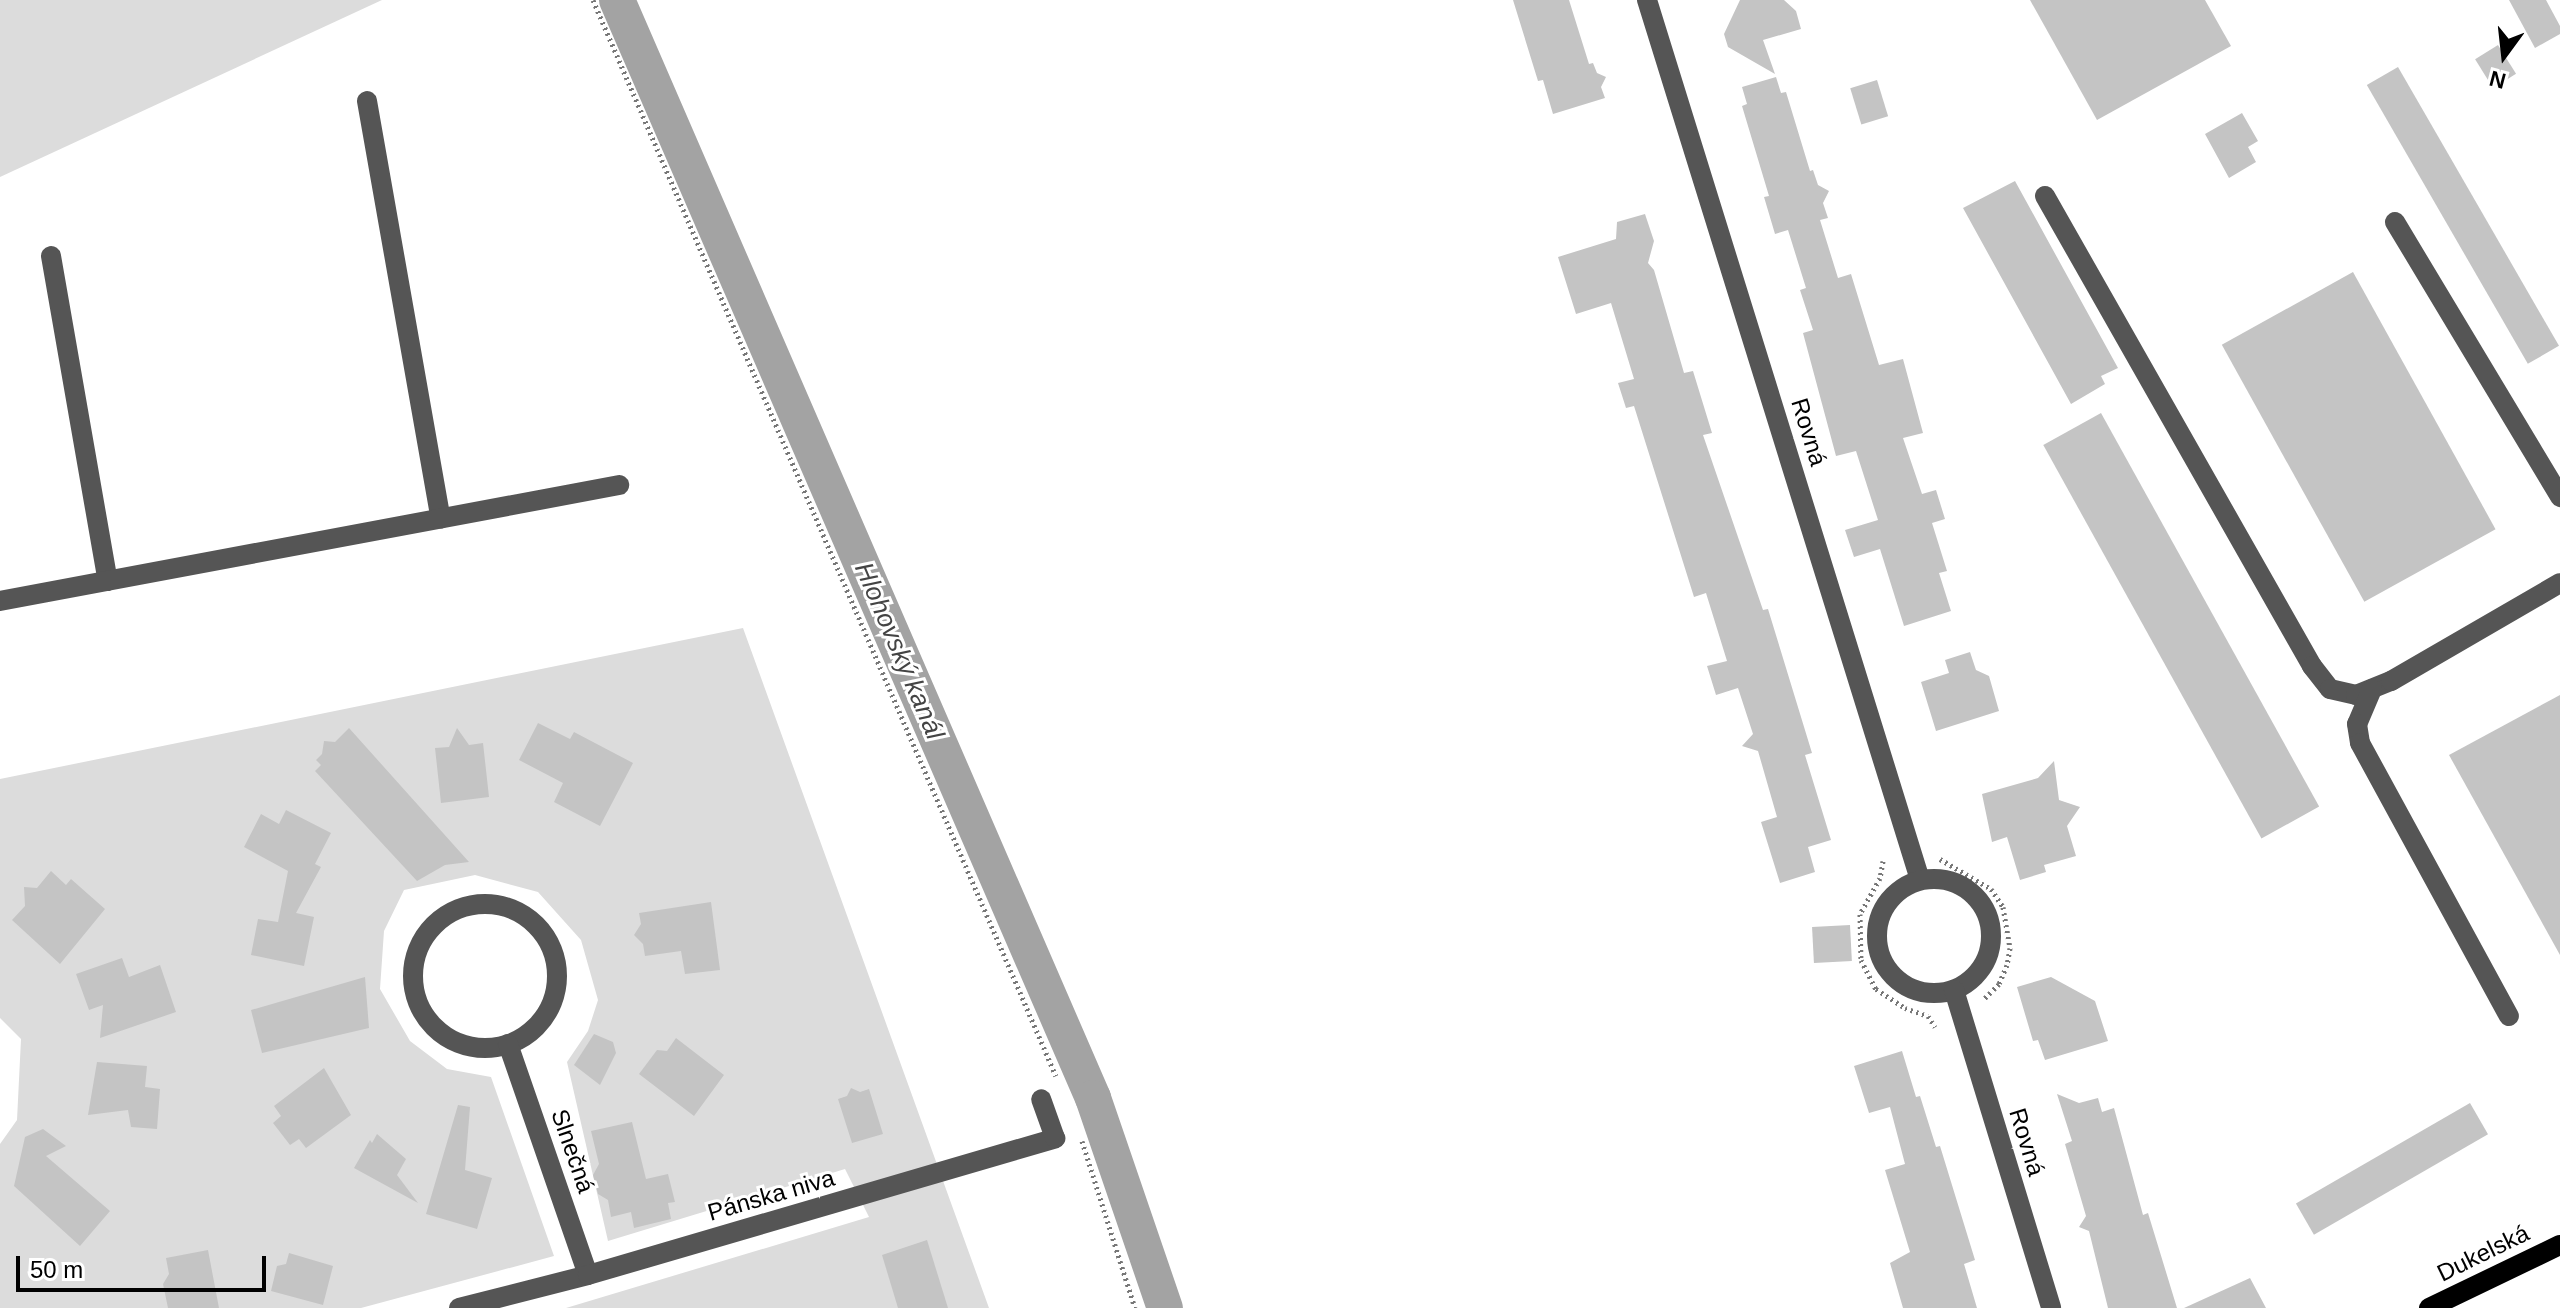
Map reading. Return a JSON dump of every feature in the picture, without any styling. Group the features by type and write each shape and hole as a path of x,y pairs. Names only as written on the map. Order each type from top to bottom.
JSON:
{"main road":[{"name":"Dukelská","path":"2429,1308 2560,1245"}],"street":[{"name":"Rovná","path":"1647,0 1920,880"},
{"path":"367,101 441,519"},
{"path":"2045,196 2312,666 2330,689 2356,695 2391,681 2560,583"},
{"path":"2395,222 2560,497"},
{"path":"51,256 108,581"},
{"path":"0,601 619,485"},
{"path":"2372,689 2357,724 2360,743 2509,1016"},
{"path":"1940,879 1958,884 1974,895 1988,919 1990,948 1983,966 1971,980 1954,990 1936,994 1900,983 1887,970 1878,953 1877,925 1889,899 1903,887 1920,880 1940,879"},
{"path":"483,904 506,907 526,916 543,932 554,952 558,974 555,997 545,1018 529,1034 508,1044 484,1048 460,1044 438,1031 422,1012 414,989 414,964 430,931 458,909 483,904"},
{"name":"Rovná","path":"1954,990 2051,1308"},
{"name":"Slnečná","path":"508,1044 588,1275"},
{"name":"Pánska niva","path":"459,1308 588,1275 1055,1138 1041,1099"}],"path":[{"path":"593,0 1057,1079"},
{"path":"1879,850 1884,865 1860,914 1861,960 1876,989 1897,1004 1928,1016 1942,1036"},
{"path":"1081,1138 1135,1308"}],"shaded area":[{"path":"0,0 382,0 0,177"},
{"path":"743,628 989,1308 566,1308 869,1217 845,1169 608,1241 567,1062 588,1031 598,1000 581,940 538,892 475,875 404,890 384,931 380,989 410,1041 447,1069 491,1077 554,1256 361,1308 0,1308 0,1144 17,1120 21,1039 0,1018 0,779"}],"building":[{"path":"1513,0 1569,0 1589,64 1593,63 1597,73 1606,77 1601,87 1605,98 1553,114 1543,80 1538,81"},
{"path":"1740,0 1784,0 1796,11 1801,29 1763,40 1775,74 1728,47 1724,34"},
{"path":"2030,0 2205,0 2231,46 2097,120"},
{"path":"2509,0 2546,0 2560,26 2560,34 2535,48"},
{"path":"2498,45 2516,74 2493,88 2475,59"},
{"path":"2398,67 2559,346 2528,364 2367,85"},
{"path":"1776,77 1781,93 1786,92 1810,171 1813,170 1818,185 1829,191 1823,203 1828,218 1820,220 1838,278 1851,274 1879,365 1903,359 1923,433 1903,438 1922,494 1936,490 1945,519 1932,523 1947,571 1939,573 1951,611 1904,626 1880,549 1854,557 1845,530 1878,520 1856,451 1836,456 1803,333 1813,330 1800,290 1806,288 1788,230 1775,234 1764,197 1769,196 1742,106 1747,104 1742,87"},
{"path":"1877,80 1888,116 1861,125 1850,88"},
{"path":"2242,113 2258,141 2248,147 2256,162 2229,178 2205,134"},
{"path":"2015,181 2118,368 2101,376 2105,384 2071,404 1963,208"},
{"path":"1645,214 1654,241 1648,263 1654,270 1684,373 1693,371 1712,433 1703,435 1763,610 1768,609 1812,753 1805,755 1831,840 1808,847 1815,872 1780,883 1761,822 1777,817 1758,751 1742,746 1753,734 1738,688 1716,695 1707,666 1727,661 1706,593 1694,597 1634,406 1626,408 1618,383 1634,379 1611,303 1576,314 1558,257 1616,239 1617,222"},
{"path":"2353,272 2496,529 2364,602 2222,345"},
{"path":"2101,413 2319,807 2261,839 2043,445"},
{"path":"1970,652 1976,670 1989,676 1999,711 1936,731 1921,682 1949,673 1945,660"},
{"path":"2560,695 2560,955 2449,755"},
{"path":"538,723 570,739 574,732 633,763 600,826 554,802 563,783 519,760"},
{"path":"349,728 469,862 445,865 417,881 315,771 321,765 316,760 322,754 324,741 335,742"},
{"path":"457,728 469,745 483,743 489,797 441,803 435,748 449,747"},
{"path":"2054,761 2059,800 2080,807 2067,826 2076,856 2044,865 2046,872 2020,880 2007,837 1992,842 1982,794 2038,778"},
{"path":"286,810 331,833 315,864 321,867 296,913 314,917 304,966 251,955 258,919 278,922 288,871 244,847 261,814 279,824"},
{"path":"51,871 66,885 71,879 105,909 60,964 12,920 25,906 24,887 37,888"},
{"path":"711,902 720,970 685,974 681,951 645,956 643,944 634,935 641,924 639,913"},
{"path":"1850,925 1852,961 1814,963 1812,927"},
{"path":"122,958 129,977 160,965 176,1012 100,1038 103,1005 89,1010 76,974"},
{"path":"365,977 369,1028 262,1053 251,1010"},
{"path":"2051,977 2095,1001 2108,1041 2045,1060 2038,1040 2033,1041 2017,987"},
{"path":"594,1034 613,1042 616,1053 600,1085 574,1065"},
{"path":"676,1038 724,1075 694,1116 639,1074 657,1050 667,1051"},
{"path":"1902,1051 1936,1147 1940,1146 1975,1260 1964,1264 1977,1308 1903,1308 1890,1263 1910,1252 1885,1170 1905,1164 1890,1107 1869,1113 1854,1066"},
{"path":"97,1062 147,1066 145,1087 160,1089 157,1129 131,1127 128,1110 88,1115"},
{"path":"324,1068 351,1115 306,1148 299,1139 290,1145 273,1123 281,1116 274,1106"},
{"path":"851,1088 860,1092 869,1089 883,1134 852,1143 838,1099 847,1096"},
{"path":"2057,1094 2079,1103 2098,1098 2102,1112 2114,1108 2143,1215 2148,1213 2177,1308 2108,1308 2089,1231 2079,1227 2086,1216 2065,1144 2072,1141"},
{"path":"2470,1103 2488,1134 2314,1235 2296,1204"},
{"path":"458,1105 470,1107 465,1170 492,1178 477,1229 426,1214"},
{"path":"632,1122 646,1179 668,1174 675,1202 668,1203 671,1219 634,1228 631,1212 611,1217 608,1200 598,1194 593,1175 599,1164 591,1131"},
{"path":"43,1129 66,1146 46,1156 110,1211 80,1246 14,1186 25,1137"},
{"path":"377,1134 406,1159 397,1175 418,1203 354,1168 370,1140 372,1143"},
{"path":"927,1240 948,1308 898,1308 882,1255"},
{"path":"208,1250 219,1308 168,1308 163,1284 169,1274 166,1258"},
{"path":"289,1253 333,1266 323,1305 271,1291 277,1266 286,1264"},
{"path":"2250,1278 2266,1308 2184,1308"}],"waterway":[{"name":"Hlohovský kanál","path":"617,0 1093,1098 1165,1308"}]}
